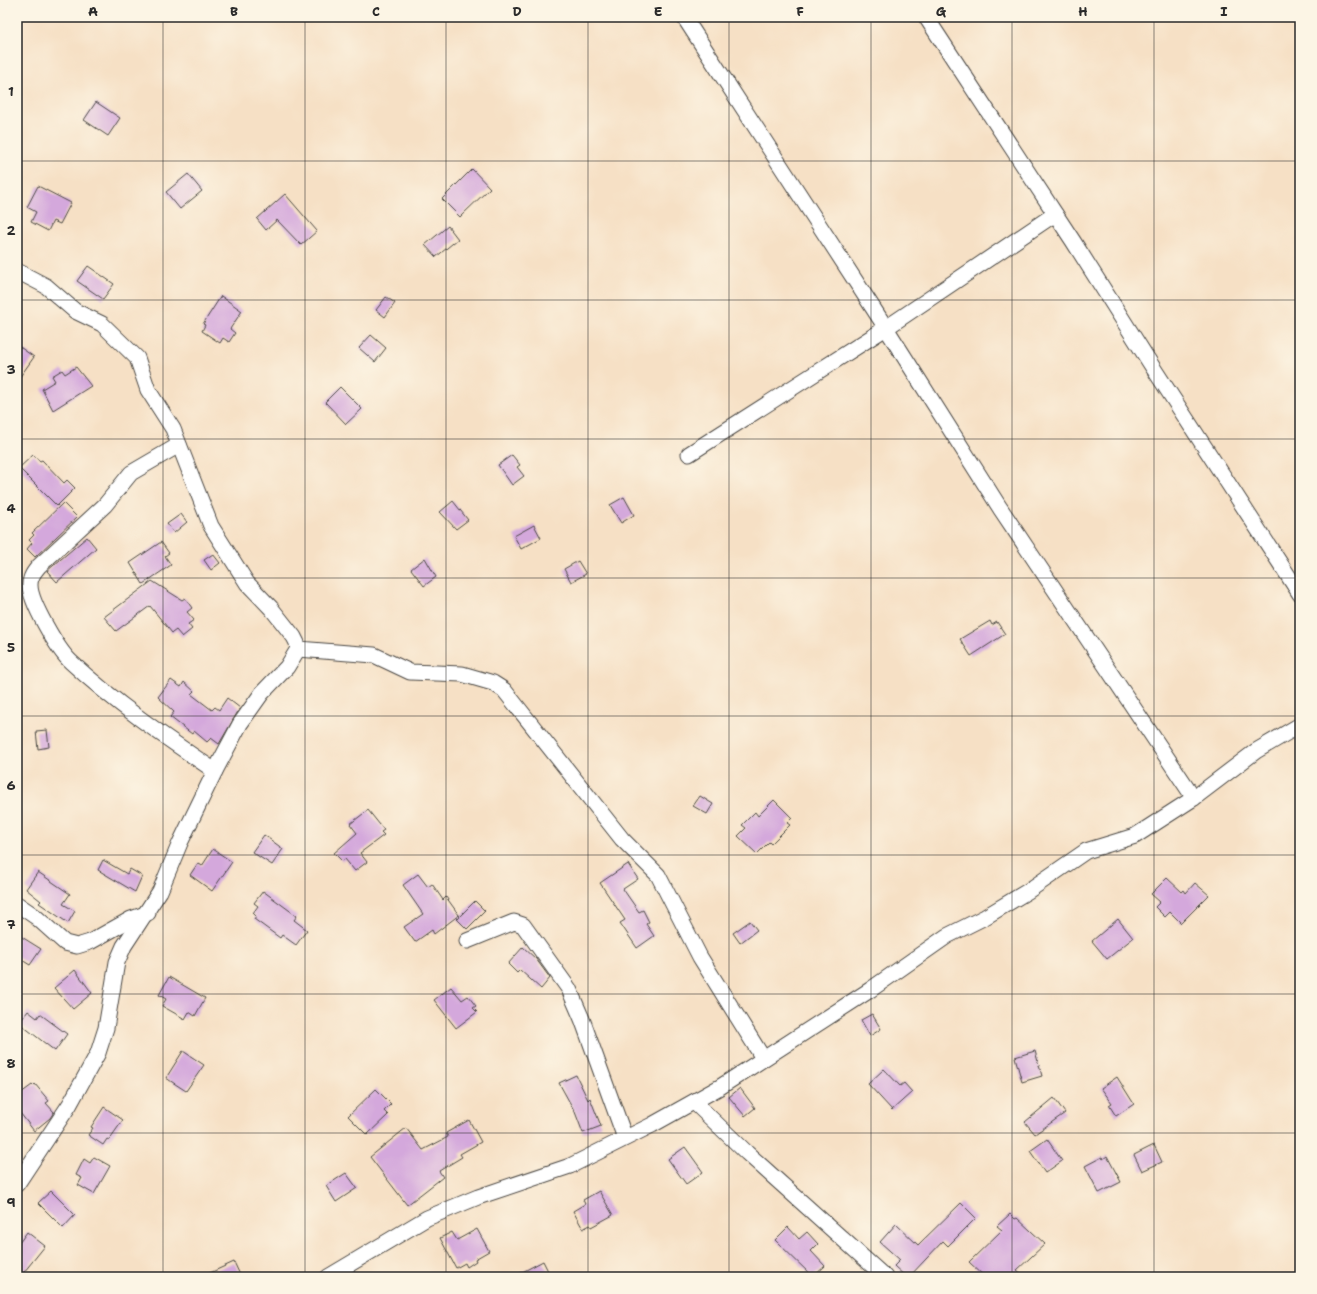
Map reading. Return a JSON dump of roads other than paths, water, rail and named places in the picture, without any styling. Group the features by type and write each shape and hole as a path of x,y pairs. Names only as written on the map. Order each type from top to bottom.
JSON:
{"street":[{"path":"684,17 886,328 1000,508 1194,798"},
{"path":"926,17 1300,594"},
{"path":"690,454 886,328 1055,214"},
{"path":"17,271 46,286 75,311 102,324 137,358 148,390 173,429 211,526 247,583 271,608 294,637 298,649 287,667 262,693 240,724 215,770 180,843 160,891 148,913 124,946 117,962 106,1028 98,1053 70,1104 17,1184"},
{"path":"179,445 131,474 105,505 39,566 31,576 30,586 37,609 54,640 70,661 150,727 215,770"},
{"path":"298,649 374,655 410,672 462,674 493,683 504,690 622,839 658,875 700,957 764,1058"},
{"path":"328,1277 427,1218 478,1197 570,1166 694,1102 720,1087 870,990 921,953 1028,891 1086,851 1135,836 1194,798 1256,750 1300,725"},
{"path":"17,904 36,917 65,943 77,946 90,942 131,919 148,913"},
{"path":"467,941 514,922 523,924 569,989 582,1019 625,1138"},
{"path":"694,1102 747,1153 885,1277"}]}
